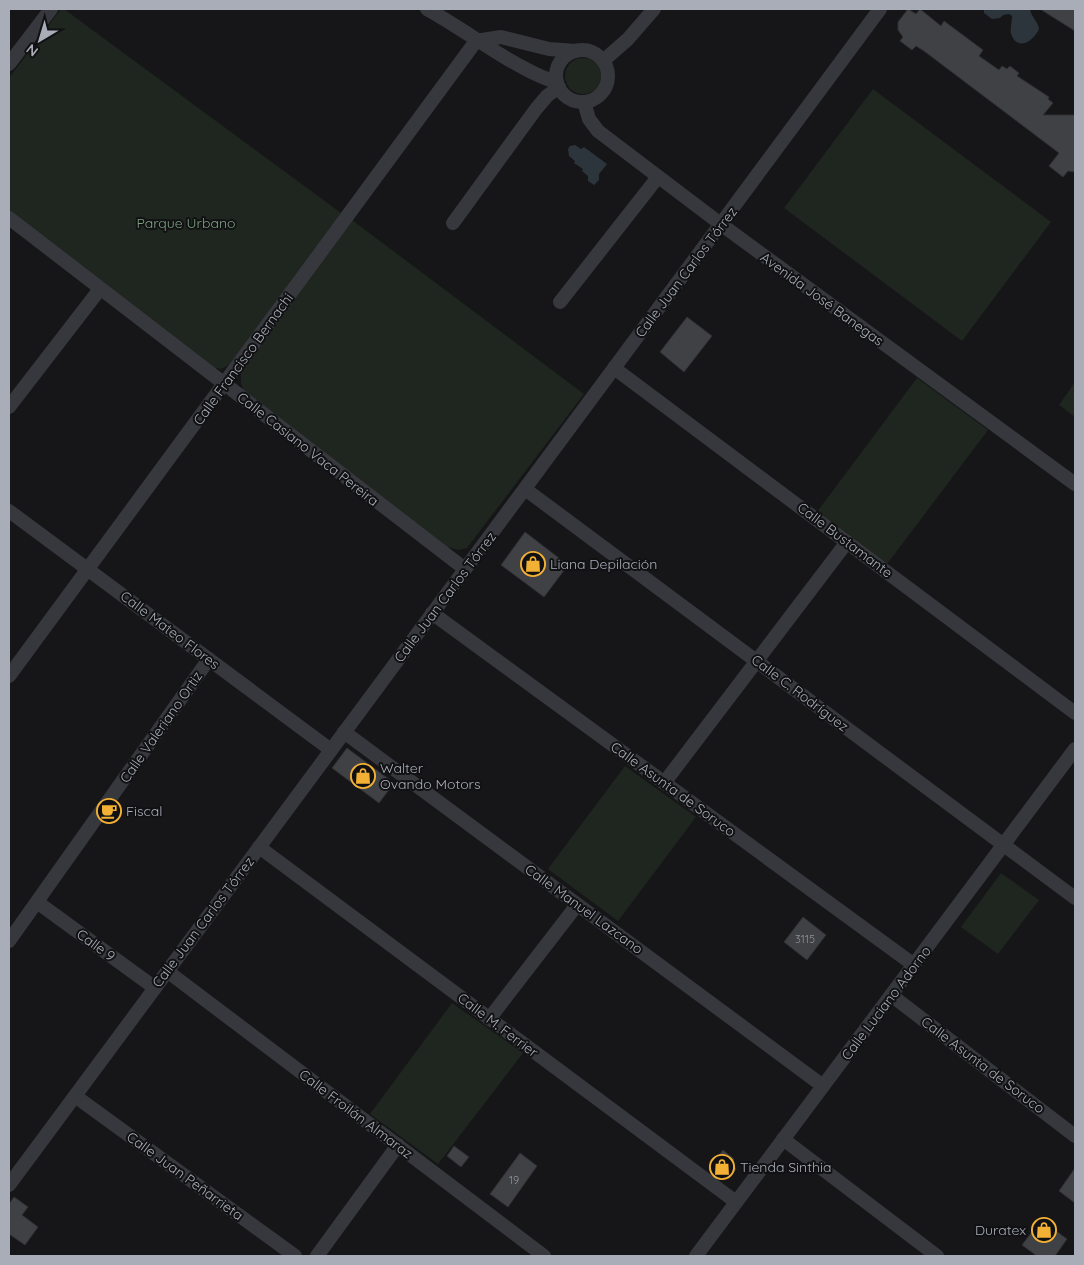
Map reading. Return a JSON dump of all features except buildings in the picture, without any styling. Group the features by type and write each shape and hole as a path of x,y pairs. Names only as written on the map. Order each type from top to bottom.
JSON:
{"street":[{"path":"9,64 51,9"},
{"path":"427,9 457,26 476,41 558,85 567,97 584,102 595,98 604,90 608,78 603,61 589,52 549,49 501,36 476,41"},
{"path":"603,61 628,39 654,9"},
{"name":"Calle Juan Carlos Tórrez","path":"9,1185 722,225 880,9"},
{"name":"Calle Francisco Bernachi","path":"9,676 476,41"},
{"path":"453,223 536,109 558,85 557,70 562,60 572,52 578,51"},
{"name":"Avenida José Banegas","path":"584,102 589,119 598,132 1075,484"},
{"path":"560,302 658,176"},
{"name":"Calle Casiano Vaca Pereira","path":"9,218 465,570"},
{"path":"9,407 100,289"},
{"name":"Calle Bustamante","path":"614,368 1075,713"},
{"name":"Calle C. Rodríguez","path":"525,488 1075,898"},
{"name":"Calle Mateo Flores","path":"9,510 331,750"},
{"path":"664,783 847,542"},
{"name":"Calle Asunta de Soruco","path":"432,613 914,965"},
{"name":"Calle Valeriano Ortiz","path":"10,936 37,902 209,660"},
{"name":"Calle Manuel Lazcano","path":"344,732 823,1086"},
{"name":"Calle Luciano Adorno","path":"696,1256 1075,749"},
{"name":"Calle M. Ferrier","path":"259,847 736,1202"},
{"name":"Calle 9","path":"37,902 155,988"},
{"path":"489,1019 577,904"},
{"name":"Calle Froilán Almaraz","path":"167,971 544,1256"},
{"name":"Calle Asunta de Soruco","path":"891,995 1075,1136"},
{"name":"Calle Juan Peñarrieta","path":"75,1096 295,1256"},
{"path":"783,1139 937,1256"},
{"path":"317,1256 398,1145"}],"green space":[{"name":"Parque Urbano","path":"61,9 64,9 341,213 231,364 221,369 213,367 9,214 9,78"},
{"path":"583,58 596,63 601,76 596,89 583,94 570,89 565,76 570,63"},
{"path":"873,89 1051,222 962,341 784,208"},
{"path":"352,220 584,394 467,548 459,550 447,547 245,395 241,383 241,372"},
{"path":"917,378 988,430 887,564 817,512"},
{"path":"1075,382 1075,417 1059,405"},
{"path":"625,766 696,817 618,921 548,869"},
{"path":"1001,873 1039,900 998,954 961,927"},
{"path":"452,1003 523,1053 438,1164 370,1114"}],"shaded area":[{"path":"984,9 1030,9 1039,29 1031,40 1019,43 1015,41 1011,34 1012,16 1009,14 992,19 984,13"},
{"path":"575,145 581,149 584,147 607,164 599,174 599,180 594,185 588,181 588,176 582,171 583,169 574,163 575,161 569,156 568,149 570,146"}],"place":[{"name":"Liana Depilación","path":"533,564"},
{"name":"Walter Ovando Motors","path":"363,776"},
{"name":"Fiscal","path":"109,811"},
{"name":"Tienda Sinthia","path":"722,1167"},
{"name":"Duratex","path":"1044,1230"}]}
